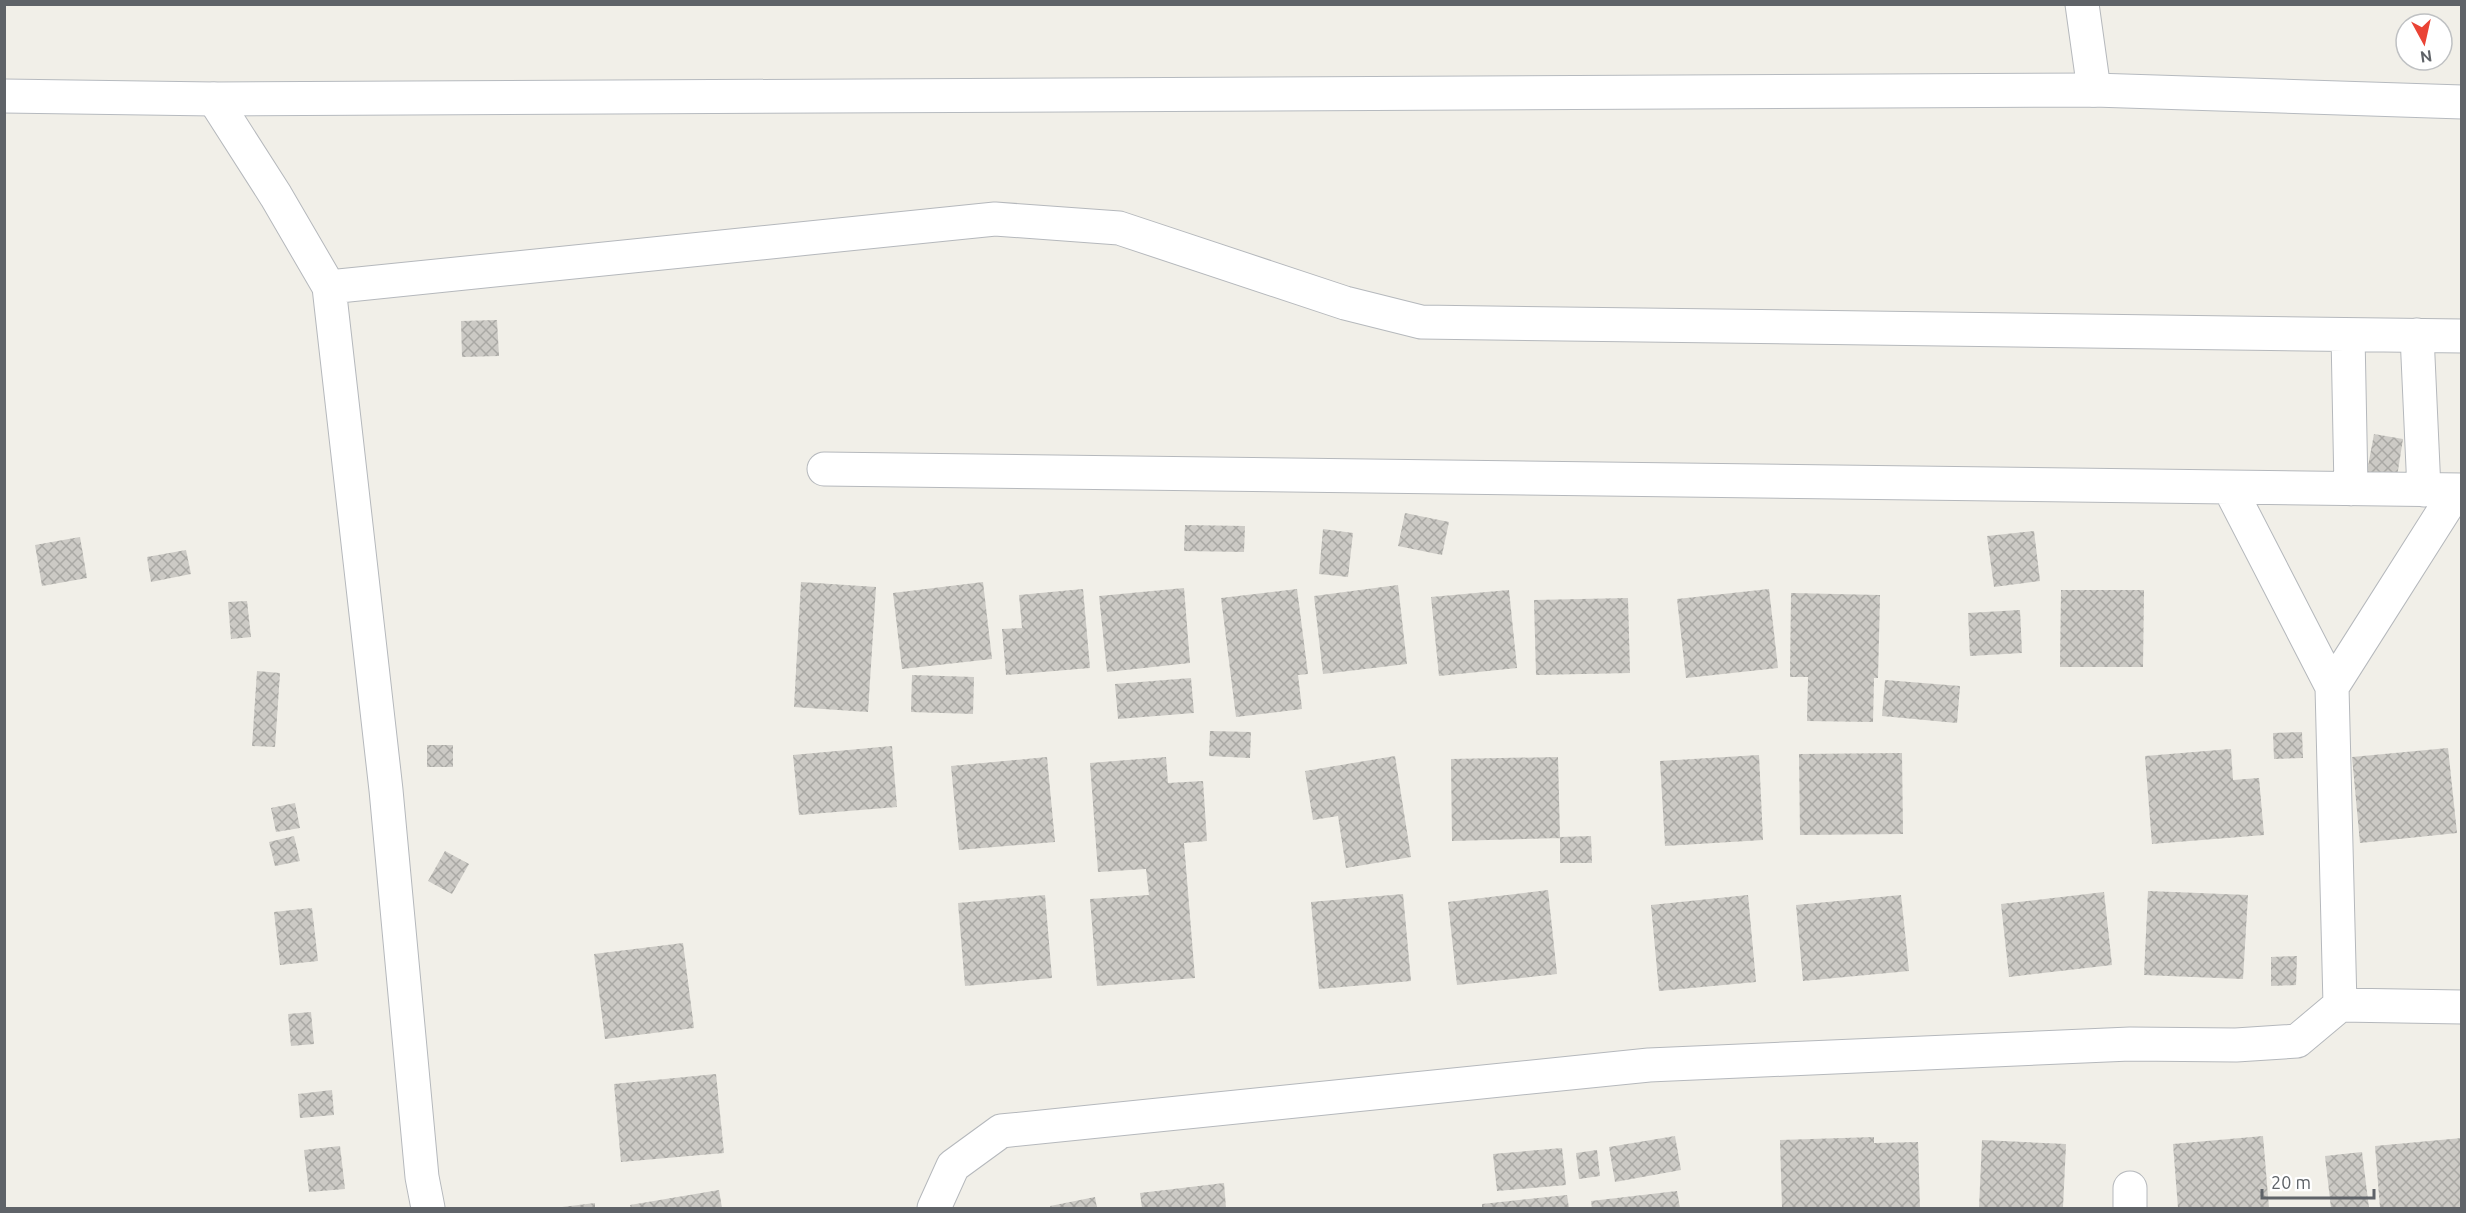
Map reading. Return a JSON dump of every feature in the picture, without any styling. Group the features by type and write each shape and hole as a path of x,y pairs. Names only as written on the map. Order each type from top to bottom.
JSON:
{"street":[{"path":"2082,4 2094,90"},
{"path":"4,96 214,99 2094,90 2462,102"},
{"path":"214,99 276,196 329,288 385,778 422,1176 428,1209"},
{"path":"329,288 995,219 1119,228 1345,303 1421,322 2462,336"},
{"path":"2348,334 2351,489"},
{"path":"2417,335 2424,490"},
{"path":"824,469 2230,489 2459,490"},
{"path":"2230,489 2332,687 2340,1005"},
{"path":"2332,687 2459,490"},
{"path":"934,1209 953,1166 1001,1131 1649,1065 2130,1044 2236,1045 2297,1041 2340,1005 2462,1007"}],"building":[{"path":"497,320 499,356 462,357 461,321"},
{"path":"2374,434 2403,439 2396,483 2366,477"},
{"path":"1405,513 1449,522 1442,555 1398,546"},
{"path":"1185,525 1245,526 1244,552 1184,551"},
{"path":"1323,529 1353,533 1348,577 1319,574"},
{"path":"2034,531 2040,581 1994,587 1987,536"},
{"path":"80,537 87,578 42,586 35,545"},
{"path":"186,550 191,574 151,582 147,557"},
{"path":"801,582 876,587 868,712 794,707"},
{"path":"983,582 992,659 902,669 893,593"},
{"path":"1398,585 1407,664 1323,674 1314,596"},
{"path":"1184,588 1190,663 1107,672 1099,596"},
{"path":"1083,589 1090,668 1006,675 1002,629 1022,628 1019,595"},
{"path":"1297,589 1308,674 1298,675 1302,709 1236,717 1221,598"},
{"path":"1769,589 1778,668 1686,678 1677,599"},
{"path":"1509,590 1517,668 1439,676 1431,597"},
{"path":"2061,590 2144,590 2143,667 2060,667"},
{"path":"1791,593 1880,595 1878,678 1874,678 1873,722 1807,721 1808,677 1790,677"},
{"path":"1628,598 1630,673 1536,675 1534,600"},
{"path":"247,601 251,637 231,639 228,602"},
{"path":"2020,610 2022,653 1970,656 1968,613"},
{"path":"257,671 280,673 275,747 252,746"},
{"path":"912,675 974,677 973,714 911,712"},
{"path":"1191,678 1194,713 1118,719 1115,684"},
{"path":"1885,680 1960,686 1957,723 1882,716"},
{"path":"1210,731 1251,732 1250,758 1209,756"},
{"path":"2302,732 2303,758 2274,759 2273,733"},
{"path":"427,745 453,745 453,767 427,767"},
{"path":"892,746 897,807 799,815 793,755"},
{"path":"2448,748 2457,833 2360,843 2352,757"},
{"path":"2231,749 2233,780 2259,778 2264,835 2152,844 2145,756"},
{"path":"1902,753 1903,834 1800,835 1799,754"},
{"path":"1759,755 1763,840 1665,846 1660,761"},
{"path":"1395,756 1411,857 1346,868 1338,816 1313,820 1305,771"},
{"path":"1047,757 1055,842 959,850 951,766"},
{"path":"1166,757 1168,783 1203,781 1207,841 1184,843 1195,978 1097,986 1090,899 1149,895 1146,869 1098,872 1090,763"},
{"path":"1558,757 1560,838 1452,841 1451,759"},
{"path":"295,803 300,828 276,832 271,808"},
{"path":"294,836 300,861 275,866 269,842"},
{"path":"1591,836 1592,863 1560,863 1560,837"},
{"path":"445,851 469,864 452,894 428,881"},
{"path":"1548,890 1557,974 1457,985 1448,902"},
{"path":"2148,891 2248,895 2243,979 2144,975"},
{"path":"2104,892 2112,965 2009,977 2001,904"},
{"path":"1403,894 1411,981 1319,989 1311,902"},
{"path":"1045,895 1052,978 965,986 958,903"},
{"path":"1748,895 1756,982 1659,991 1651,905"},
{"path":"1901,895 1909,971 1803,981 1796,905"},
{"path":"312,908 318,961 280,965 274,912"},
{"path":"683,943 694,1028 605,1039 594,954"},
{"path":"2297,956 2296,985 2271,986 2271,957"},
{"path":"311,1012 314,1044 291,1046 288,1014"},
{"path":"716,1074 724,1153 621,1162 614,1084"},
{"path":"332,1090 334,1115 300,1118 298,1094"},
{"path":"1675,1136 1681,1170 1615,1182 1609,1147"},
{"path":"2263,1136 2269,1208 2178,1208 2173,1144"},
{"path":"1874,1137 1874,1143 1918,1142 1920,1208 1782,1208 1780,1140"},
{"path":"2462,1138 2462,1208 2380,1208 2375,1146"},
{"path":"1982,1140 2066,1144 2063,1208 1979,1208"},
{"path":"340,1146 345,1189 309,1192 304,1150"},
{"path":"1562,1148 1566,1185 1497,1191 1493,1154"},
{"path":"1597,1150 1600,1176 1579,1179 1576,1153"},
{"path":"2362,1152 2369,1208 2331,1208 2325,1156"},
{"path":"1224,1183 1226,1208 1142,1208 1140,1193"},
{"path":"719,1190 722,1208 631,1208 630,1205"},
{"path":"1677,1191 1680,1208 1592,1208 1591,1201"},
{"path":"1567,1195 1569,1208 1482,1208 1482,1204"},
{"path":"1095,1197 1097,1208 1051,1208 1050,1206"},
{"path":"595,1203 595,1208 562,1208 562,1207"}]}
